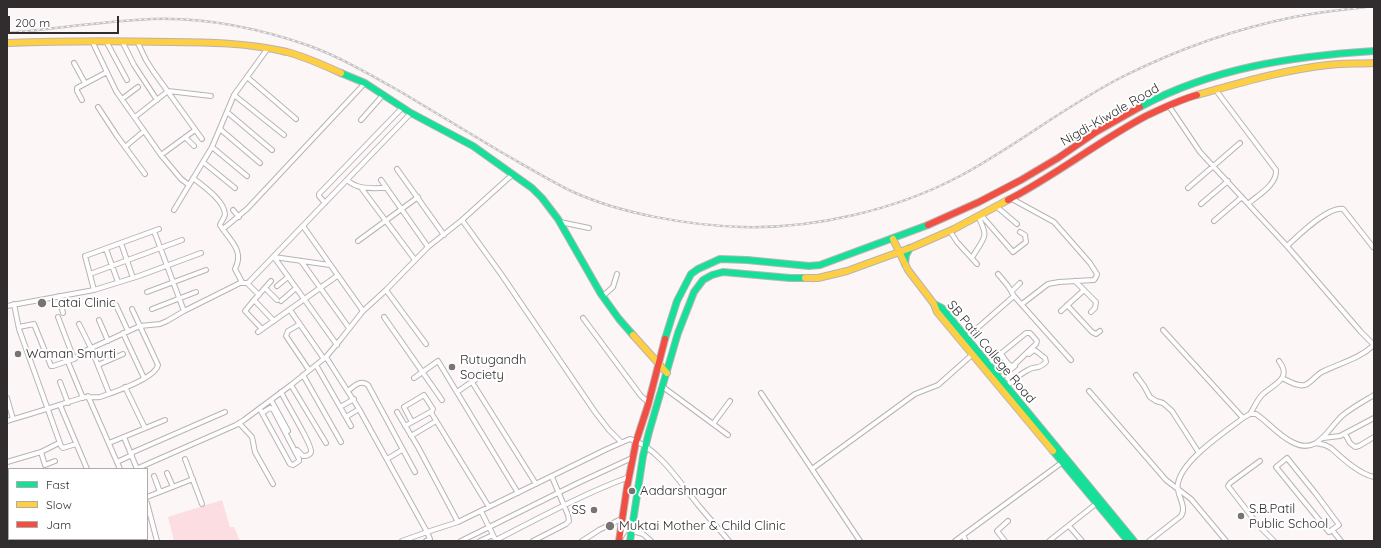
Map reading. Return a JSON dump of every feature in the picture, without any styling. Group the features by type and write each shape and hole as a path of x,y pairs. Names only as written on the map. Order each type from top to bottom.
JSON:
{"main road":[{"path":"7,44 137,40 227,44 268,48 307,58 365,83 402,108 473,146 532,188 542,198 560,222 602,296 628,330 667,373"},
{"name":"Nigdi-Kiwale Road","path":"619,540 632,458 658,364 677,301 691,274 698,269 720,259 804,265 820,264 920,230 979,202 1046,166 1116,121 1150,102 1189,84 1277,60 1342,52 1374,51"},
{"name":"Nigdi-Kiwale Road","path":"630,541 645,446 678,333 692,298 699,284 703,280 712,275 723,272 790,278 818,278 847,271 899,253 980,216 1012,199 1128,126 1185,98 1280,73 1328,65 1374,63"},
{"path":"893,239 914,279 934,304"},
{"path":"905,264 906,255 910,248"},
{"name":"SB Patil College Road","path":"934,304 942,308 1000,378 1096,503 1128,541"},
{"name":"SB Patil College Road","path":"934,304 937,312 1134,541"}],"street":[{"path":"137,40 146,60 202,139"},
{"path":"92,41 116,91 161,154 185,182"},
{"path":"106,41 127,80"},
{"path":"122,41 134,65 157,100"},
{"path":"174,210 185,182 193,178 212,147 234,95 268,48"},
{"path":"74,63 85,83"},
{"path":"82,100 76,89 107,72"},
{"path":"247,77 296,119"},
{"path":"223,229 239,217 305,149 365,83"},
{"path":"122,99 138,87"},
{"path":"1215,89 1276,170 1276,176 1269,186 1248,204"},
{"path":"134,117 168,91 211,96"},
{"path":"234,95 284,135"},
{"path":"361,120 383,95"},
{"path":"1169,106 1200,152 1228,181 1374,345 1356,358 1322,372 1306,385 1296,385 1282,378"},
{"path":"98,107 144,174"},
{"path":"325,203 318,195 402,108"},
{"path":"227,112 272,150"},
{"path":"247,283 274,257 411,113"},
{"path":"220,129 260,162"},
{"path":"161,154 195,130"},
{"path":"124,146 144,131"},
{"path":"185,137 194,146"},
{"path":"1188,188 1240,143"},
{"path":"212,147 247,176"},
{"path":"203,162 235,188"},
{"path":"397,169 444,235"},
{"path":"138,468 239,423 291,385 325,358 337,345 362,311 386,290 414,260 462,220 513,174"},
{"path":"193,178 210,192 220,203 225,214 220,223 237,249 239,261 235,271 242,282"},
{"path":"346,180 354,186 362,188 386,188"},
{"path":"381,180 428,247"},
{"path":"1201,204 1228,181"},
{"path":"326,186 334,193"},
{"path":"362,188 414,260"},
{"path":"358,241 418,197"},
{"path":"1214,221 1242,197"},
{"path":"1012,199 1054,222 1097,272 1094,280 1048,284 1022,304"},
{"path":"997,207 1017,224"},
{"path":"1286,246 1322,216 1341,208 1373,247"},
{"path":"233,210 239,217"},
{"path":"980,216 1013,252 1026,241 1025,235 1020,232"},
{"path":"974,256 985,235 985,230 980,216"},
{"path":"462,220 501,274 595,412 609,430 621,442"},
{"path":"560,222 589,228"},
{"path":"303,226 362,311"},
{"path":"94,290 85,256 159,229"},
{"path":"154,231 184,311"},
{"path":"950,231 977,264"},
{"path":"90,274 182,240"},
{"path":"121,243 133,278"},
{"path":"106,249 118,282"},
{"path":"7,306 94,290 133,278 201,253"},
{"path":"274,257 330,265"},
{"path":"274,257 337,345"},
{"path":"301,261 350,328"},
{"path":"147,292 206,270"},
{"path":"602,296 613,287 617,274"},
{"path":"998,274 1012,291 1014,296 1071,360"},
{"path":"258,332 337,276"},
{"path":"277,286 288,277"},
{"path":"262,329 245,311 271,281"},
{"path":"1075,281 1096,302 1095,308 1091,312"},
{"path":"19,327 34,324 51,366 53,366 68,362 91,348 140,326 160,324 242,282 247,283 259,295"},
{"path":"1012,291 1020,283"},
{"path":"265,288 279,301 296,288"},
{"path":"386,290 426,344"},
{"path":"1061,311 1084,290"},
{"path":"152,309 196,292"},
{"path":"59,296 63,313"},
{"path":"966,338 1014,296"},
{"path":"254,300 274,321"},
{"path":"14,304 19,327 62,447 76,444"},
{"path":"116,305 128,331"},
{"path":"1068,305 1092,332 1096,334 1100,331"},
{"path":"7,421 60,406 88,396 95,397 109,393 144,378 157,369 158,365 132,309"},
{"path":"290,310 354,399 427,532 430,539 426,541"},
{"path":"58,317 74,359"},
{"path":"384,317 442,400"},
{"path":"584,318 641,396 648,402"},
{"path":"99,320 108,341"},
{"path":"79,324 91,348 109,393"},
{"path":"300,324 288,332 286,336 309,370"},
{"path":"1163,330 1243,418"},
{"path":"988,364 1028,332 1037,341 1036,344 1013,366 1009,365 1001,354"},
{"path":"123,334 144,378"},
{"path":"1000,378 1034,350 1045,358 1046,362 1042,366 1039,368 1031,368 1006,386"},
{"path":"98,365 123,354"},
{"path":"812,469 914,394 938,385 973,354"},
{"path":"414,378 438,361 518,493"},
{"path":"1149,541 1183,513 1183,507 1178,490 1178,482 1189,464 1199,453 1250,414 1262,394 1282,378 1285,371 1279,361"},
{"path":"68,362 83,398"},
{"path":"316,365 351,426"},
{"path":"303,375 341,442"},
{"path":"1136,375 1152,399 1163,403 1172,411 1199,453"},
{"path":"457,392 479,377"},
{"path":"60,382 68,403"},
{"path":"348,391 361,382 368,385 414,472"},
{"path":"472,382 536,484"},
{"path":"291,385 326,443"},
{"path":"125,387 145,428"},
{"path":"663,387 728,435"},
{"path":"1090,391 1160,473 1178,490 1191,499 1226,541"},
{"path":"271,400 299,452 303,456 310,454 311,448 281,392"},
{"path":"761,393 860,541"},
{"path":"405,426 412,422 433,409 424,395 416,398 404,407 412,422"},
{"path":"1316,444 1343,415 1374,395"},
{"path":"88,396 120,468"},
{"path":"7,398 13,419"},
{"path":"340,407 354,399"},
{"path":"713,424 730,401"},
{"path":"60,406 86,468"},
{"path":"260,409 262,413 290,464 292,465 299,461 273,409 270,408 262,413"},
{"path":"346,417 359,409"},
{"path":"117,462 131,454 226,412"},
{"path":"397,412 458,522"},
{"path":"432,414 488,507"},
{"path":"1250,414 1256,414 1261,417 1296,445 1325,445 1331,448 1361,472 1368,476 1374,477"},
{"path":"1323,438 1335,438 1374,418"},
{"path":"108,444 165,420"},
{"path":"411,436 436,421"},
{"path":"239,423 252,437 255,452 273,484"},
{"path":"1345,434 1350,443 1356,447 1374,437"},
{"path":"124,437 136,468"},
{"path":"402,541 458,522 621,442 630,439 645,446 667,465 729,541"},
{"path":"7,462 40,452 57,444"},
{"path":"387,459 402,450"},
{"path":"40,452 45,465 55,461"},
{"path":"461,541 632,458"},
{"path":"1287,458 1339,525 1332,530 1329,532 1276,467 1287,458"},
{"path":"185,459 202,504"},
{"path":"955,541 1064,460"},
{"path":"1260,462 1228,486 1259,526 1274,541"},
{"path":"167,473 173,487"},
{"path":"154,476 160,492"},
{"path":"533,541 568,523 568,516 552,477"},
{"path":"481,511 496,541 564,506 612,483 629,477"},
{"path":"148,497 193,480"},
{"path":"1049,541 1096,503"},
{"path":"148,507 157,541"},
{"path":"582,541 598,530 623,518"},
{"path":"1004,541 997,531 1008,521"},
{"path":"1068,526 1082,541"},
{"path":"619,540 626,529 643,534 651,541"},
{"path":"1332,530 1341,541"},
{"path":"480,541 493,535"},
{"path":"963,535 966,541"}],"shaded area":[{"path":"222,500 230,527 234,527 240,541 174,541 168,517"}],"railway":[{"path":"7,33 116,21 172,19 212,22 272,34 310,46 356,67 544,177 590,199 633,212 677,221 721,226 769,227 826,221 854,215 882,208 935,188 960,176 1001,152 1101,88 1142,67 1184,49 1227,34 1272,22 1321,12 1366,7"}],"traffic: fast":[{"path":"1140,107 1196,82 1224,73 1254,66 1313,56 1374,51"},
{"path":"341,73 365,83 411,113 473,146 532,188 542,198 558,219 601,294 633,335"},
{"path":"665,339 677,301 691,274 698,269 720,259 809,266 820,265 928,225"},
{"path":"905,264 906,255 910,248"},
{"path":"630,541 643,456 649,432 678,333 694,292 703,280 712,275 723,272 805,278"},
{"path":"934,304 942,308 1134,541"},
{"path":"1053,451 1128,541"}],"traffic: slow":[{"path":"7,43 128,41 199,42 243,45 287,52 314,61 341,73"},
{"path":"1197,95 1262,77 1311,67 1334,64 1374,63"},
{"path":"805,278 818,278 847,271 913,247 954,229 1008,200"},
{"path":"893,239 908,270 934,304 937,312 1053,451"},
{"path":"633,335 667,373"}],"traffic: jam":[{"path":"1008,200 1146,116 1197,95"},
{"path":"928,225 979,202 1021,180 1058,158 1096,132 1140,107"},
{"path":"619,541 627,487 636,442 648,405 665,339"}],"place":[{"name":"Latai Clinic","path":"42,303"},
{"name":"Waman Smurti","path":"18,354"},
{"name":"Rutugandh Society","path":"452,367"},
{"name":"Aadarshnagar","path":"632,491"},
{"name":"SS","path":"594,510"},
{"name":"S.B.Patil Public School","path":"1241,516"},
{"name":"Muktai Mother & Child Clinic","path":"610,526"}]}
